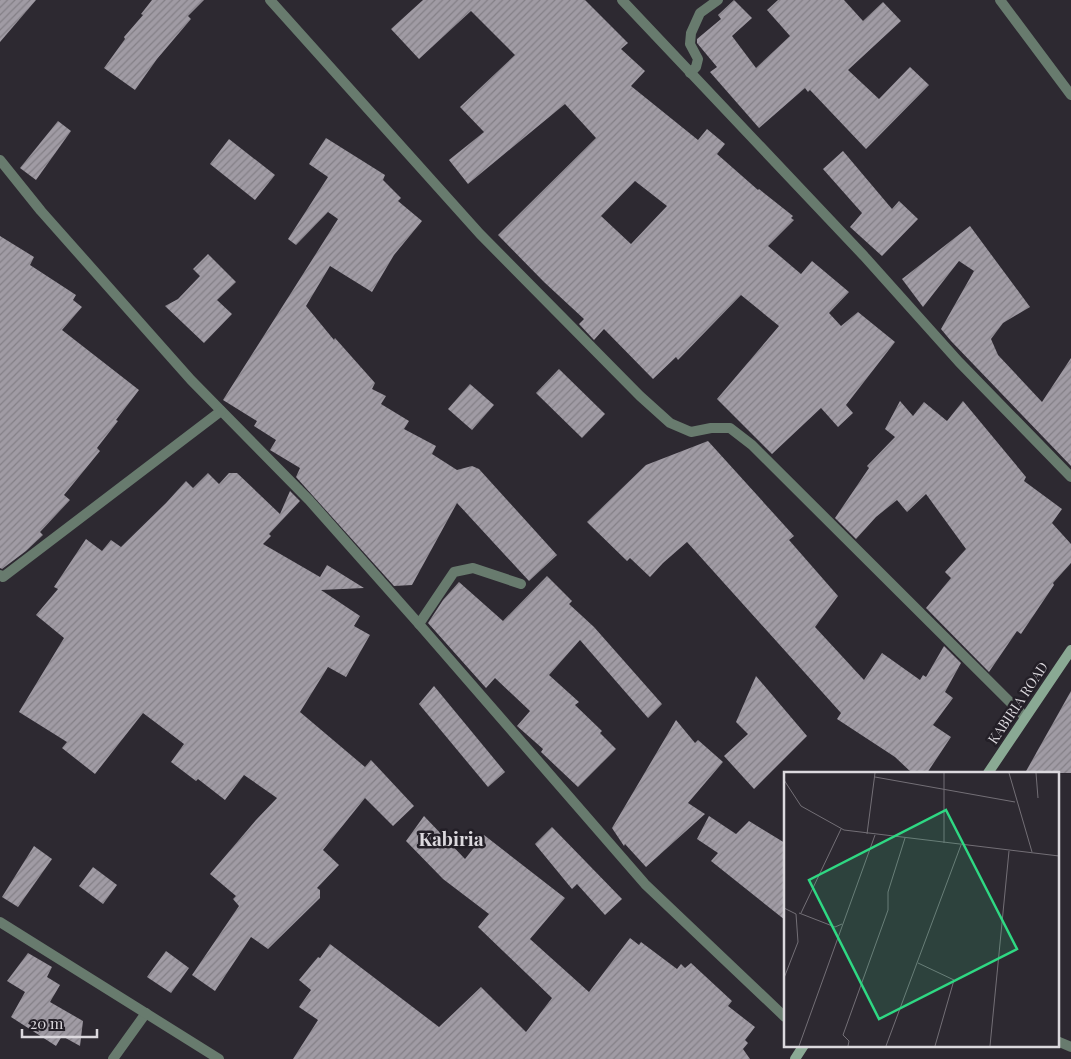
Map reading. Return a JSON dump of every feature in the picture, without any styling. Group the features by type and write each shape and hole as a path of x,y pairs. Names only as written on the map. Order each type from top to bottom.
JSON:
{"main road":[{"name":"KABIRIA ROAD","path":"989,772 1071,650"},
{"path":"795,1059 803,1046"}],"street":[{"path":"270,0 480,234 640,396 670,423 692,432 711,428 730,428 752,445 1025,717"},
{"path":"622,0 857,249 959,362 1071,476"},
{"path":"690,73 696,67 698,59 690,44 691,33 700,14 718,0"},
{"path":"1000,0 1071,94"},
{"path":"0,160 41,211 191,380 309,500 645,884 784,1016"},
{"path":"0,575 3,577 221,411"},
{"path":"419,624 454,572 473,568 521,584"},
{"path":"0,922 219,1059"},
{"path":"113,1059 146,1013"},
{"path":"1058,1041 1071,1047"}],"building":[{"path":"0,0 36,0 0,42"},
{"path":"152,0 204,0 188,16 191,19 157,59 135,90 104,68 125,39 124,37 143,15 141,14"},
{"path":"423,0 585,0 628,43 621,49 645,71 631,86 698,140 707,129 725,144 717,154 758,190 793,216 791,218 794,220 768,246 801,274 812,261 849,292 829,313 841,326 858,312 895,342 846,405 853,413 838,427 821,408 772,454 717,399 779,326 741,295 678,360 676,357 653,379 604,329 594,340 579,324 584,319 498,235 596,138 565,104 468,184 449,160 484,132 460,107 515,55 471,11 419,59 391,29","holes":["635,181 667,206 631,244 601,216"]},
{"path":"734,0 752,18 732,36 756,68 790,36 767,10 778,0 844,0 863,21 883,2 901,21 848,70 879,99 910,67 929,85 866,149 810,90 808,92 805,88 759,128 710,72 717,67 697,43 697,39 721,19 718,15"},
{"path":"58,121 71,131 36,180 20,168"},
{"path":"326,138 385,175 383,180 401,198 398,201 422,221 394,255 372,292 330,266 306,306 334,340 335,338 375,383 372,389 386,396 381,404 409,421 404,429 436,446 432,454 457,470 472,466 479,469 557,555 529,581 457,503 412,585 394,586 296,477 300,468 270,450 276,440 254,426 257,421 223,400 338,219 328,212 296,245 288,239 328,177 309,164"},
{"path":"229,139 275,175 255,200 210,164"},
{"path":"843,151 892,209 899,201 918,219 882,256 850,227 862,213 823,169"},
{"path":"970,226 1030,307 1003,323 991,339 998,355 1042,402 1071,358 1071,466 941,329 974,271 959,261 923,307 902,279"},
{"path":"0,236 34,257 30,265 76,295 73,300 82,307 62,330 139,390 97,448 100,451 64,495 70,500 40,532 43,535 2,569 0,568"},
{"path":"208,254 236,282 217,300 232,314 204,343 165,306 178,299 200,276 193,269"},
{"path":"559,369 605,414 582,438 536,393"},
{"path":"470,384 494,405 472,430 448,409"},
{"path":"900,401 913,416 924,402 947,421 963,401 1026,477 1024,481 1062,509 1052,523 1071,544 1071,563 1053,583 1054,585 1021,634 1017,631 989,672 926,608 951,578 945,572 966,549 926,494 907,512 897,500 876,517 856,539 835,518 869,468 867,466 895,437 885,429"},
{"path":"708,441 794,536 789,540 838,596 815,627 864,680 882,653 920,680 923,675 926,677 944,646 961,663 945,692 953,698 933,725 951,737 928,772 911,772 895,757 837,719 841,713 687,542 650,577 630,558 627,561 587,522 646,465"},
{"path":"208,473 219,484 229,473 237,473 280,514 290,491 300,501 269,534 271,536 263,544 320,577 327,565 364,588 321,590 360,616 354,626 370,635 346,677 328,667 300,712 365,767 371,760 414,806 393,826 365,798 323,850 339,865 317,888 320,890 320,898 268,949 251,937 215,991 192,975 239,906 233,899 236,896 210,874 277,798 244,775 225,800 198,779 196,781 171,762 184,744 143,713 95,774 62,748 67,742 19,712 64,638 36,615 58,589 54,587 86,539 102,551 111,540 121,547 186,481 193,488"},
{"path":"547,576 572,601 569,604 594,627 662,704 648,718 580,640 549,675 579,702 575,705 602,731 600,733 616,749 578,787 541,752 543,749 517,726 530,711 495,678 486,688 428,623 443,600 459,582 503,621"},
{"path":"756,676 807,736 754,789 724,756 748,734 736,722"},
{"path":"434,686 505,772 488,787 419,704"},
{"path":"1071,691 1071,773 1026,772"},
{"path":"676,720 695,743 698,740 723,762 688,803 705,814 646,867 625,844 624,846 612,828"},
{"path":"424,816 465,859 484,835 565,898 530,939 589,992 630,938 639,945 641,942 677,969 681,964 685,968 691,963 732,1001 728,1006 755,1027 745,1040 748,1043 743,1049 750,1059 293,1059 318,1020 299,1007 311,990 299,980 318,957 320,958 330,944 439,1027 481,987 526,1032 552,998 478,927 489,914 443,879 406,841"},
{"path":"709,816 736,834 749,821 784,842 784,919 711,861 718,853 697,839"},
{"path":"552,827 622,899 605,915 577,884 572,889 535,844"},
{"path":"34,846 52,859 18,907 2,897"},
{"path":"93,867 117,885 103,904 79,886"},
{"path":"166,951 189,968 171,993 147,977"},
{"path":"28,953 52,967 47,977 60,985 50,1002 83,1021 80,1046 62,1036 56,1046 11,1017 25,992 7,981"}],"district":[{"name":"Kabiria","path":"451,839"}]}
